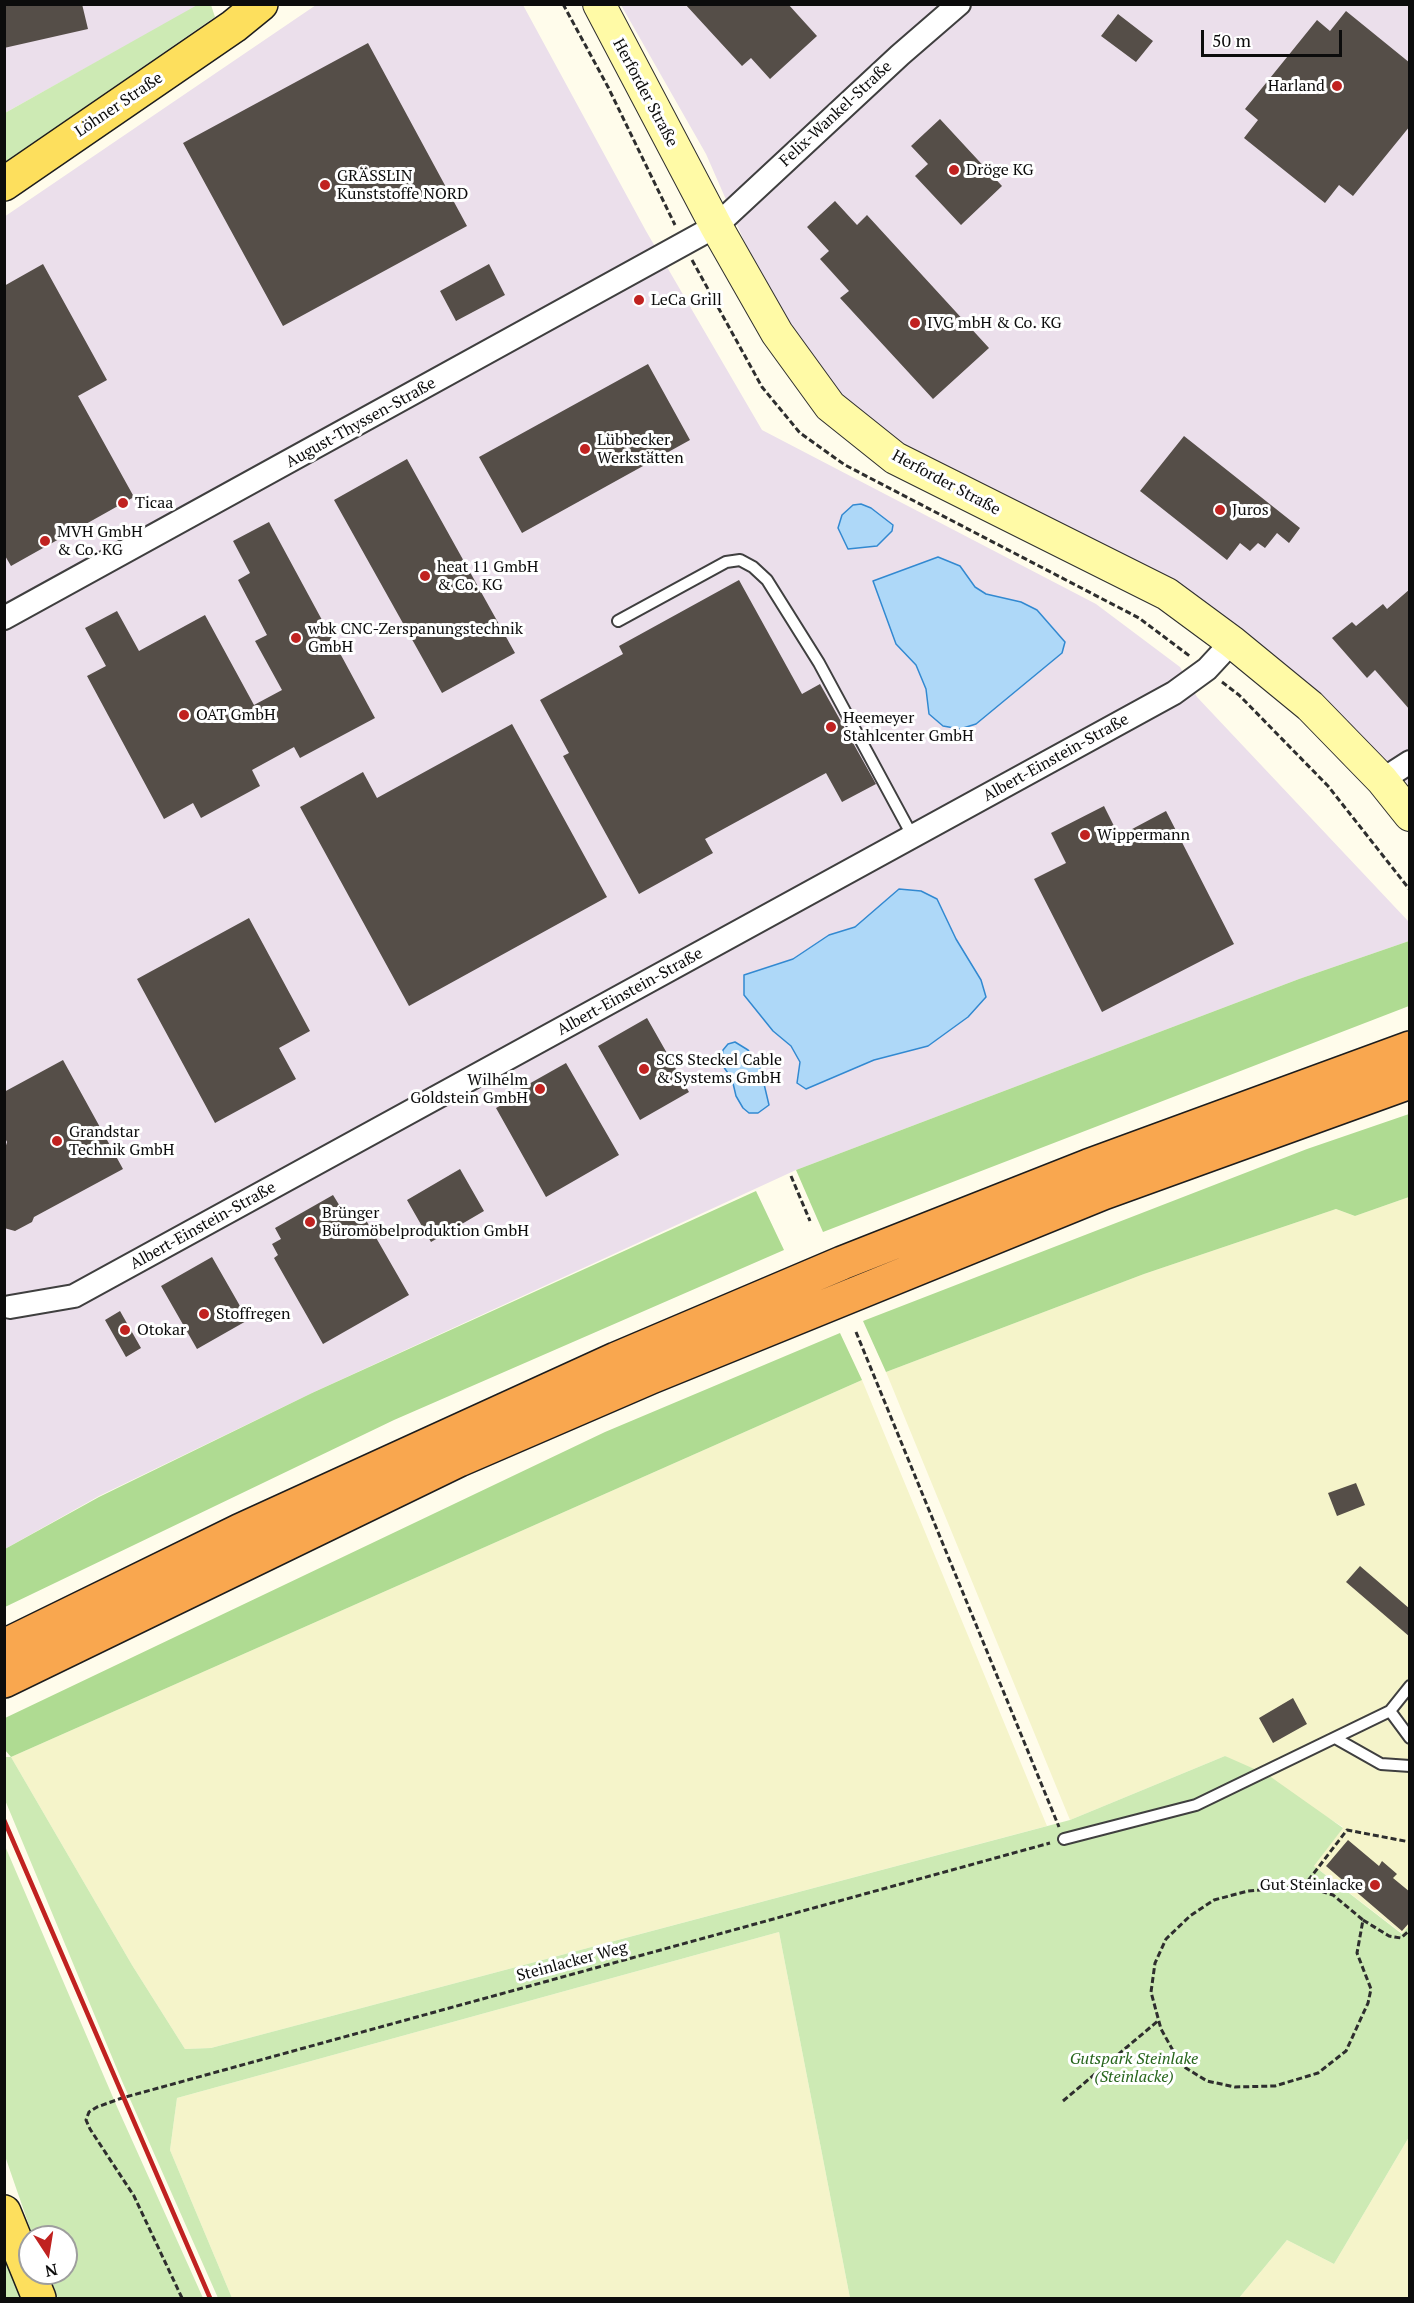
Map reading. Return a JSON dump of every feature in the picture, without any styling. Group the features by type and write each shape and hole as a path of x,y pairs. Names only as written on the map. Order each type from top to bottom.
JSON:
{"highway":[{"path":"4,1646 239,1531 616,1359 842,1263 1088,1166 1410,1048"},
{"path":"4,1680 459,1460 651,1377 1103,1193 1410,1082"}],"main road":[{"name":"Löhner Straße","path":"4,184 234,27 261,4"},
{"name":"Löhner Straße","path":"234,27 279,4"},
{"path":"4,2212 39,2298"}],"street":[{"name":"Herforder Straße","path":"598,4 716,226 777,333 830,406 895,458 1167,594 1232,642 1310,706 1382,780 1410,815"},
{"name":"Felix-Wankel-Straße","path":"716,226 900,55 959,4"},
{"name":"August-Thyssen-Straße","path":"4,618 716,226"},
{"name":"Albert-Einstein-Straße","path":"10,1307 74,1296 1174,693 1207,669 1232,642"},
{"path":"1382,780 1410,762"}],"lane":[{"path":"618,621 726,562 740,560 753,567 768,580 819,663 913,837"},
{"path":"1064,1839 1196,1805 1390,1711 1410,1686"},
{"path":"1390,1711 1410,1738"},
{"path":"1335,1738 1381,1764 1410,1766"}],"path":[{"path":"791,1176 810,1221"},
{"path":"856,1332 1064,1839"},
{"path":"1304,1886 1347,1830 1410,1842"},
{"name":"Steinlacker Weg","path":"182,2298 134,2196 90,2129 86,2120 89,2112 122,2098 1064,1839"},
{"path":"1363,1920 1357,1953 1371,1989 1368,2003 1346,2051 1318,2073 1275,2086 1234,2087 1207,2081 1180,2065 1159,2020 1151,1992 1155,1963 1166,1939 1190,1916 1214,1900 1248,1891 1304,1886 1333,1895 1363,1920 1389,1936 1401,1938 1410,1930"},
{"path":"1063,2101 1159,2020"}],"shaded area":[{"path":"5,5 199,5 5,113"},
{"path":"316,5 523,5 646,231 762,430 1096,604 1180,667 1197,697 1409,922 1409,941 1299,979 796,1170 312,1393 99,1496 5,1549 4,217"},
{"path":"621,5 1409,5 1409,785 1318,696 903,451 839,393 795,331 745,243 706,154"}],"green space":[{"path":"199,4 211,5 215,17 5,162 5,113"},
{"path":"1409,941 1409,1006 823,1232 796,1170 1299,979"},
{"path":"1409,1114 1409,1197 1355,1216 1336,1209 1144,1274 886,1372 863,1321 1307,1149"},
{"path":"756,1191 784,1250 394,1420 5,1607 5,1549 99,1497 312,1393"},
{"path":"1409,1197 1410,1926 1403,1934 1314,1866 1343,1827 1225,1756 1070,1820 886,1372 1144,1274 1336,1209 1355,1216"},
{"path":"840,1333 862,1380 11,1757 5,1750 5,1718 605,1432"},
{"path":"862,1380 1047,1826 211,2048 185,2049 132,1965 11,1757"},
{"name":"Gutspark Steinlake (Steinlacke)","path":"1225,1756 1268,1775 1343,1828 1314,1866 1402,1934 1409,1926 1409,2137 1334,2264 1287,2240 1239,2298 850,2298 779,1932 177,2098 170,2150 232,2298 218,2298 122,2081 5,1800 4,1757 11,1757 132,1965 185,2049 211,2048 1070,1820"},
{"path":"5,1846 118,2109 203,2298 58,2298 53,2285 78,2285 78,2225 29,2225 5,2156"},
{"path":"779,1932 850,2298 232,2298 170,2150 177,2098"},
{"path":"1409,2137 1409,2298 1239,2298 1287,2240 1334,2264"},
{"path":"4,2257 23,2298 5,2298"}],"water":[{"path":"861,504 871,508 893,525 892,531 877,546 848,549 838,528 842,515 853,505"},
{"path":"938,557 960,566 975,587 986,594 1021,602 1037,610 1065,642 1062,653 976,724 960,729 943,726 929,714 926,689 916,665 896,644 873,581"},
{"path":"899,889 921,891 937,899 956,939 981,980 986,997 968,1017 928,1046 874,1060 806,1089 797,1083 800,1062 791,1046 773,1031 744,995 744,975 793,959 829,935 855,927"},
{"path":"735,1042 748,1050 760,1067 769,1105 758,1113 749,1113 743,1108 736,1096 732,1079 721,1063 723,1050 728,1044"}],"building":[{"path":"4,4 82,4 88,29 4,48"},
{"path":"685,4 788,4 817,36 770,79 751,58 742,66"},
{"name":"Harland","path":"1346,11 1410,63 1410,126 1353,196 1339,185 1325,203 1244,138 1258,120 1245,109 1317,20 1330,31"},
{"path":"1118,14 1153,41 1136,62 1101,36"},
{"name":"GRÄSSLIN Kunststoffe NORD","path":"368,43 467,226 283,326 183,143"},
{"name":"Dröge KG","path":"940,119 1002,186 961,225 915,176 928,164 911,146"},
{"name":"IVG mbH & Co. KG","path":"835,201 857,225 867,215 989,348 933,399 840,298 849,291 820,259 829,251 807,227"},
{"path":"43,264 107,380 78,396 134,497 11,566 4,554 4,286"},
{"path":"489,264 505,295 456,321 440,291"},
{"name":"Lübbecker Werkstätten","path":"648,364 690,440 522,533 479,457"},
{"name":"Juros","path":"1184,436 1300,528 1289,543 1277,533 1265,548 1258,543 1250,551 1240,543 1227,560 1140,491"},
{"name":"heat 11 GmbH & Co. KG","path":"407,459 515,653 442,693 334,500"},
{"name":"OAT GmbH","path":"269,522 375,718 300,758 294,747 252,770 260,786 201,818 193,803 164,819 87,676 106,666 85,628 117,611 139,651 205,615 254,705 282,690 255,641 267,635 238,580 250,573 233,541"},
{"path":"739,580 802,694 820,684 876,784 842,802 826,773 705,839 713,853 639,894 563,756 569,753 540,700 623,654 619,646"},
{"path":"1410,589 1410,710 1375,670 1367,678 1332,638 1352,622 1356,626 1383,604 1387,609"},
{"path":"512,724 607,897 409,1006 300,807 363,772 377,798"},
{"path":"1104,806 1119,836 1166,811 1234,944 1102,1012 1034,879 1066,863 1051,833"},
{"path":"249,918 310,1031 279,1048 296,1079 215,1123 137,979"},
{"name":"SCS Steckel Cable & Systems GmbH","path":"647,1018 689,1092 640,1120 598,1046"},
{"name":"Grandstar Technik GmbH","path":"63,1060 123,1169 34,1217 32,1222 15,1231 4,1228 4,1152 7,1142 4,1136 4,1092"},
{"path":"566,1063 619,1155 546,1197 496,1108 507,1102 504,1098"},
{"path":"460,1169 484,1211 431,1242 407,1200"},
{"path":"333,1195 346,1216 359,1208 409,1295 323,1344 274,1258 278,1255 272,1244 281,1239 275,1228"},
{"path":"212,1257 248,1320 197,1349 161,1286"},
{"path":"120,1311 141,1348 126,1357 105,1320"},
{"path":"1356,1483 1365,1505 1337,1516 1328,1493"},
{"path":"1360,1566 1410,1609 1410,1637 1346,1582"},
{"path":"1293,1698 1307,1724 1273,1743 1259,1718"},
{"name":"Gut Steinlacke","path":"1348,1840 1379,1866 1382,1861 1397,1874 1393,1878 1410,1892 1410,1922 1402,1931 1326,1866"}],"railway":[{"path":"4,1820 210,2298"}],"place":[{"name":"Harland","path":"1337,86"},
{"name":"Dröge KG","path":"954,170"},
{"name":"GRÄSSLIN Kunststoffe NORD","path":"325,185"},
{"name":"LeCa Grill","path":"639,300"},
{"name":"IVG mbH & Co. KG","path":"915,323"},
{"name":"Lübbecker Werkstätten","path":"585,449"},
{"name":"Ticaa","path":"123,503"},
{"name":"Juros","path":"1220,510"},
{"name":"MVH GmbH & Co. KG","path":"45,541"},
{"name":"heat 11 GmbH & Co. KG","path":"425,576"},
{"name":"wbk CNC-Zerspanungstechnik GmbH","path":"296,638"},
{"name":"OAT GmbH","path":"184,715"},
{"name":"Heemeyer Stahlcenter GmbH","path":"831,727"},
{"name":"Wippermann","path":"1085,835"},
{"name":"SCS Steckel Cable & Systems GmbH","path":"644,1069"},
{"name":"Wilhelm Goldstein GmbH","path":"540,1089"},
{"name":"Grandstar Technik GmbH","path":"57,1141"},
{"name":"Brünger Büromöbelproduktion GmbH","path":"310,1222"},
{"name":"Stoffregen","path":"204,1314"},
{"name":"Otokar","path":"125,1330"},
{"name":"Gut Steinlacke","path":"1375,1885"}]}
